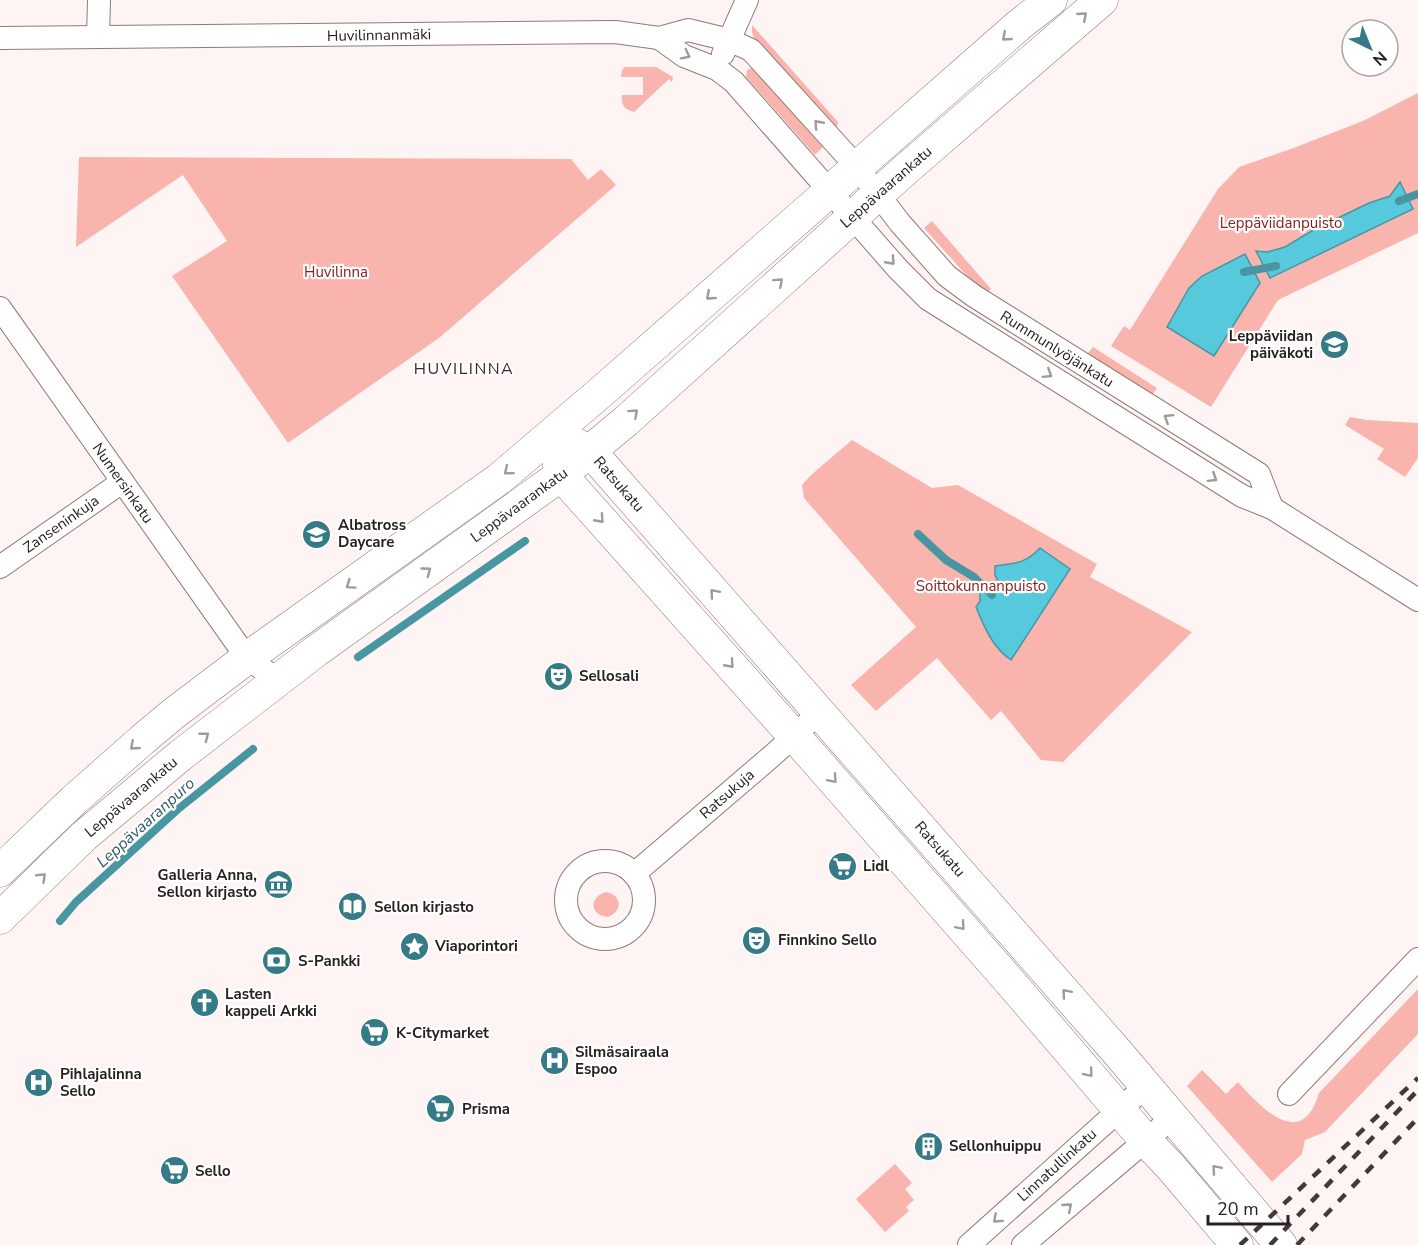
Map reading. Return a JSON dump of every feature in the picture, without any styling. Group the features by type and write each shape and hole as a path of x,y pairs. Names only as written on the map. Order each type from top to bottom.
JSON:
{"main road":[{"path":"0,871 74,800 142,740 247,658 499,479 1019,25 1051,0"},
{"name":"Leppävaarankatu","path":"0,918 84,836 181,755 316,651 561,475 590,451 878,194 1102,0"},
{"path":"553,433 561,475 794,736 1237,1245"},
{"name":"Ratsukatu","path":"553,433 590,451 1146,1086 1281,1245"}],"street":[{"path":"98,37 99,0"},
{"path":"717,69 747,0"},
{"name":"Huvilinnanmäki","path":"0,38 615,32 659,38 688,30 729,40 751,50 857,167"},
{"name":"Huvilinnanmäki","path":"659,38 684,56 717,69 734,82 852,217"},
{"name":"Rummunlyöjänkatu","path":"857,167 900,223 947,276 974,296 1259,474 1272,508"},
{"name":"Rummunlyöjänkatu","path":"852,217 928,299 1242,496 1272,508 1418,600"},
{"name":"Numersinkatu","path":"0,308 247,658 266,689"},
{"name":"Zanseninkuja","path":"0,567 122,482"},
{"name":"Ratsukuja","path":"634,874 819,713"},
{"path":"1289,1094 1418,959"},
{"name":"Linnatullinkatu","path":"969,1245 1146,1086"},
{"path":"1023,1245 1172,1118"}],"green space":[{"path":"752,25 838,122 836,132 756,44"},
{"path":"624,67 656,67 673,77 672,82 669,79 634,112 624,106 622,95 643,95 643,77 621,77"},
{"path":"751,68 823,147 815,155 746,77 747,70"},
{"name":"Leppäviidanpuisto","path":"1418,93 1418,233 1278,300 1211,407 1111,346 1124,326 1130,330 1218,189 1239,167 1363,121"},
{"name":"Huvilinna","path":"79,157 571,159 588,180 601,169 616,185 439,338 288,443 172,276 227,241 183,175 76,247"},
{"path":"932,221 991,289 984,295 924,228"},
{"path":"1093,347 1157,388 1150,399 1087,354"},
{"path":"1350,417 1418,423 1418,458 1405,477 1377,459 1384,449 1345,425"},
{"name":"Soittokunnanpuisto","path":"852,440 932,488 958,485 1097,564 1090,577 1192,632 1063,762 1041,760 1001,711 991,720 937,658 876,711 851,685 916,627 804,498 802,485"},
{"path":"606,892 615,896 619,903 616,911 608,917 598,913 594,906 596,898"},
{"path":"1418,989 1418,1034 1325,1132 1305,1140 1302,1154 1272,1182 1187,1086 1202,1070 1226,1094 1238,1082 1270,1113 1292,1122 1303,1120 1312,1110 1319,1093"},
{"path":"895,1164 912,1183 905,1189 914,1200 906,1207 909,1211 885,1232 856,1199"}],"water":[{"path":"1400,182 1413,209 1270,278 1256,251 1267,252 1285,247 1315,229 1369,203 1390,196"},
{"path":"1245,254 1260,283 1214,356 1167,327 1189,288 1202,276"},
{"path":"1040,548 1070,569 1011,660 994,643 976,607 980,601 980,593 986,588 996,589 999,584 995,575 995,566 1024,560"}],"waterway":[{"name":"Leppävaaranpuro","path":"1399,201 1418,194"},
{"name":"Leppävaaranpuro","path":"1244,272 1276,266"},
{"name":"Leppävaaranpuro","path":"918,534 946,560 974,577 992,595"},
{"name":"Leppävaaranpuro","path":"358,657 525,541"},
{"name":"Leppävaaranpuro","path":"60,921 76,902 177,810 253,749"}],"railway":[{"path":"1240,1245 1418,1078"},
{"path":"1270,1245 1418,1090"},
{"path":"1297,1245 1418,1118"}],"place":[{"name":"Leppäviidan päiväkoti","path":"1334,345"},
{"name":"Albatross Daycare","path":"317,534"},
{"name":"Sellosali","path":"558,676"},
{"name":"Lidl","path":"842,866"},
{"name":"Galleria Anna, Sellon kirjasto","path":"278,884"},
{"name":"Sellon kirjasto","path":"353,907"},
{"name":"Finnkino Sello","path":"757,940"},
{"name":"Viaporintori","path":"414,946"},
{"name":"S-Pankki","path":"277,961"},
{"name":"Lasten kappeli Arkki","path":"204,1003"},
{"name":"K-Citymarket","path":"375,1033"},
{"name":"Silmäsairaala Espoo","path":"554,1061"},
{"name":"Pihlajalinna Sello","path":"39,1083"},
{"name":"Prisma","path":"441,1109"},
{"name":"Sellonhuippu","path":"928,1146"},
{"name":"Sello","path":"174,1171"}],"district":[{"name":"HUVILINNA","path":"464,368"}]}
